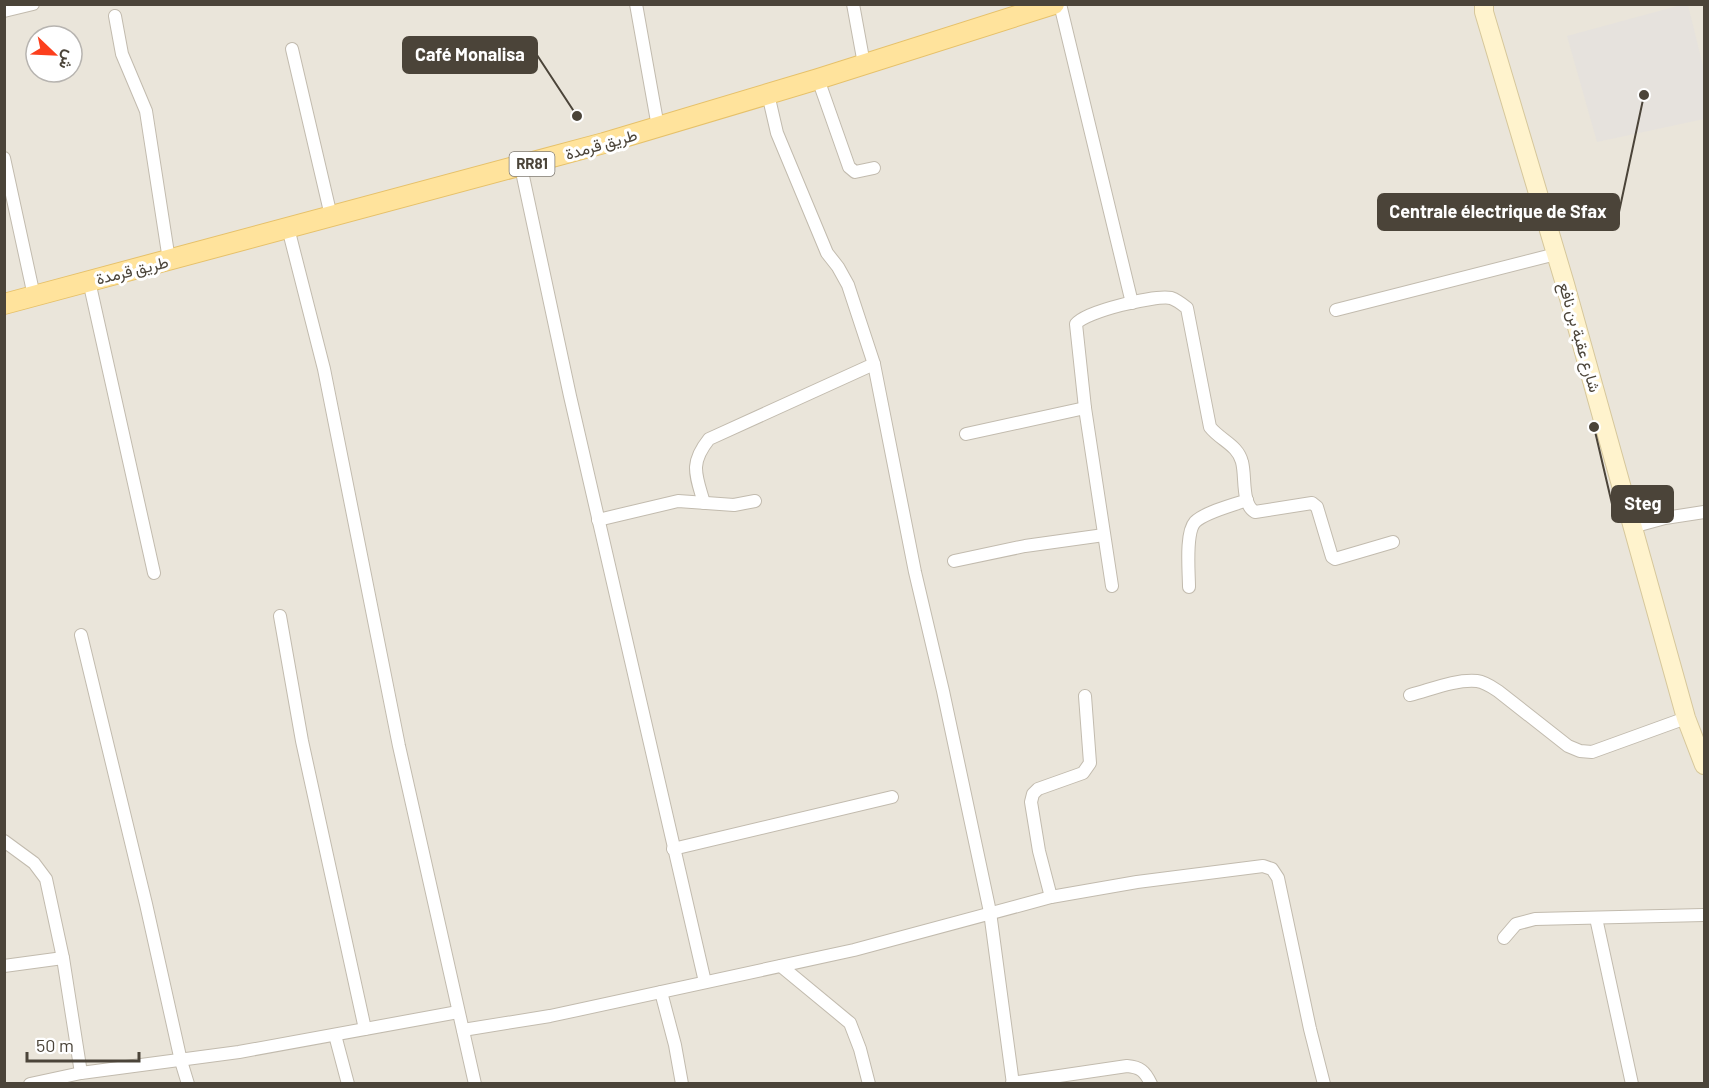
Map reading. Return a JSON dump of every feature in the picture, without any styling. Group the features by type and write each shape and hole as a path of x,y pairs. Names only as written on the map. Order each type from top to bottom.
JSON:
{"main road":[{"name":"طريق قرمدة","path":"4,304 521,167 818,79 1004,12 1054,4"},
{"name":"شارع عقبة بن نافع","path":"1483,7 1556,254 1686,718 1704,765"}],"street":[{"path":"4,11 33,4"},
{"path":"636,4 658,127"},
{"path":"854,4 864,64"},
{"path":"1060,4 1132,303"},
{"path":"115,16 122,54 146,111 169,261"},
{"path":"292,49 331,216"},
{"path":"818,79 849,167 855,172 874,168"},
{"path":"768,94 777,134 827,254 838,267 848,285 874,364 915,572 944,691 990,912 1012,1083 1126,1066 1138,1067 1151,1083"},
{"path":"4,158 34,296"},
{"path":"521,167 598,520 705,982"},
{"path":"288,228 324,369 396,734 475,1083"},
{"path":"1336,309 1556,254"},
{"path":"89,280 154,573"},
{"path":"1112,586 1085,408 1076,324 1089,314 1162,297 1173,298 1187,308 1210,427 1236,448 1239,454 1243,464 1249,507 1255,512 1312,503 1317,507 1332,557 1335,559 1393,542"},
{"path":"704,503 695,468 699,451 709,439 874,364"},
{"path":"966,434 1085,408"},
{"path":"1189,587 1190,535 1195,522 1202,517 1247,500"},
{"path":"598,520 667,502 689,501 734,505 755,501"},
{"path":"1632,527 1665,518 1704,512"},
{"path":"954,561 1025,546 1104,535"},
{"path":"280,616 302,741 365,1029"},
{"path":"81,635 146,904 181,1061 189,1083"},
{"path":"1410,695 1465,681 1488,684 1568,746 1580,751 1592,752 1686,718"},
{"path":"1051,897 1039,851 1031,802 1033,794 1038,789 1083,773 1090,763 1085,696"},
{"path":"673,849 892,798"},
{"path":"4,841 34,862 46,879 63,958 81,1073"},
{"path":"463,1030 550,1016 854,950 1051,897 1137,882 1263,866 1272,869 1278,878 1323,1083"},
{"path":"1504,938 1510,928 1526,920 1704,915"},
{"path":"1596,918 1632,1083"},
{"path":"4,966 63,958"},
{"path":"781,966 850,1023 860,1048 869,1083"},
{"path":"661,992 682,1083"},
{"path":"30,1083 81,1073 181,1061 458,1012"},
{"path":"335,1035 348,1083"}],"shaded area":[{"path":"5,5 1704,5 1704,1083 5,1083"},
{"path":"1688,5 1704,70 1704,119 1597,142 1567,36"}],"place":[{"name":"Centrale électrique de Sfax","path":"1644,95"},
{"name":"Café Monalisa","path":"577,116"},
{"name":"Steg","path":"1594,427"}]}
